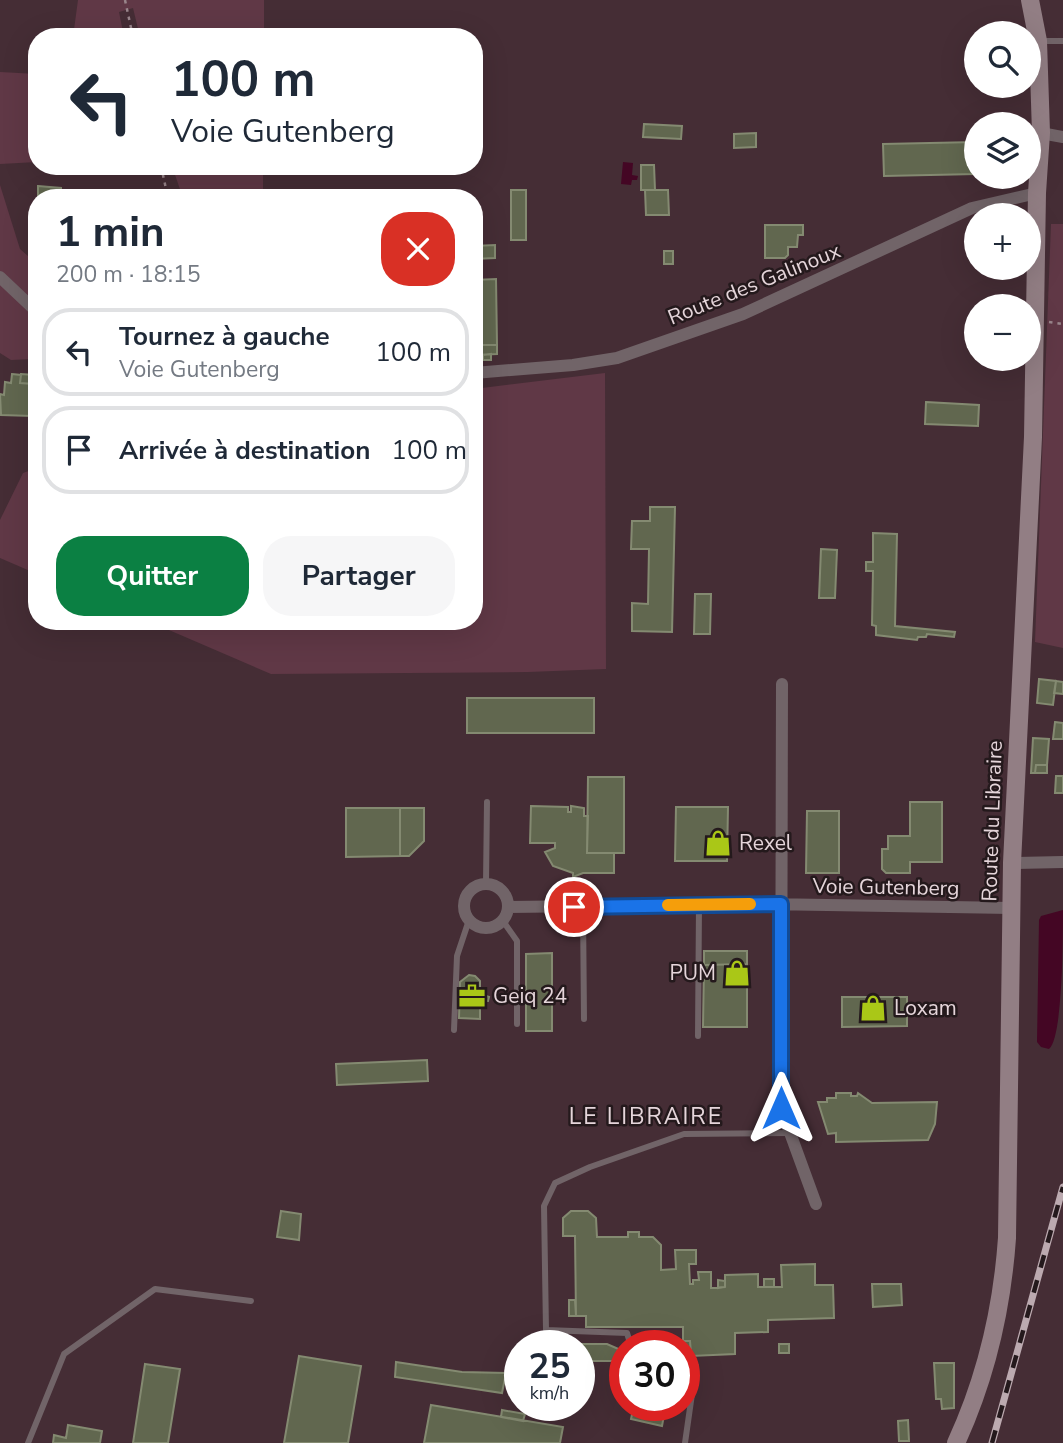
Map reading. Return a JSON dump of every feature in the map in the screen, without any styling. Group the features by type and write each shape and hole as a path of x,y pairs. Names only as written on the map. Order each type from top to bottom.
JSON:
{"main road":[{"name":"Route du Libraire","path":"1030,0 1034,21"},
{"name":"Route du Libraire","path":"956,1443 977,1393 987,1359 996,1324 1005,1264 1012,863 1033,437 1037,189"}],"street":[{"path":"1041,133 1063,137"},
{"name":"Route des Galinoux","path":"483,372 573,365 617,358 743,314 972,208 1037,193"},
{"path":"0,278 28,304"},
{"path":"782,684 781,1108 816,1204"},
{"path":"1012,863 1063,862"},
{"path":"486,883 501,889 506,895 508,907 503,921 489,928 474,925 468,920 464,902 467,895 478,885 486,883"},
{"name":"Voie Gutenberg","path":"508,907 781,904 1011,908"}],"lane":[{"path":"1041,41 1063,41"},
{"path":"486,883 487,802"},
{"path":"698,1036 699,905"},
{"path":"583,907 584,1019"},
{"path":"454,1030 457,956 468,920"},
{"path":"503,921 517,941 517,1024"},
{"path":"609,1332 546,1330 544,1206 555,1183 590,1167 684,1134 790,1133"},
{"path":"28,1443 64,1354 155,1289 251,1301"},
{"path":"685,1443 688,1421"}],"path":[{"path":"125,0 131,28"}],"shaded area":[{"path":"78,0 264,0 264,28 138,28 133,8 119,12 122,28 74,28"},
{"path":"0,72 28,74 28,162 0,164"},
{"path":"623,162 633,163 632,175 638,176 637,180 632,180 631,185 621,184"},
{"path":"175,175 263,175 263,189 180,189"},
{"path":"0,185 20,249 28,256 28,359 11,360 0,353"},
{"path":"1051,224 1063,224 1063,648 1035,642"},
{"path":"605,373 606,669 271,674 169,630 483,630 483,388"},
{"path":"28,471 28,570 0,558 0,520 23,473"},
{"path":"1063,910 1060,1007 1054,1041 1049,1049 1041,1047 1037,1042 1039,920 1041,916"}],"building":[{"path":"644,124 682,126 681,139 643,137"},
{"path":"756,133 756,147 734,148 734,134"},
{"path":"964,142 964,174 884,176 883,144"},
{"path":"641,165 654,165 655,190 641,190"},
{"path":"38,186 61,188 61,189 38,189"},
{"path":"511,190 526,190 526,240 511,240"},
{"path":"645,190 668,190 669,215 646,215"},
{"path":"765,225 803,225 803,235 798,235 797,247 788,247 788,255 785,258 765,258"},
{"path":"495,245 495,258 483,259 483,246"},
{"path":"664,251 673,251 673,264 664,264"},
{"path":"496,279 497,345 483,345 483,280"},
{"path":"483,345 497,345 497,354 483,355"},
{"path":"491,354 491,360 483,360 483,355"},
{"path":"12,374 21,375 20,383 28,384 28,416 1,415 0,394 4,395 5,382 11,383"},
{"path":"21,374 28,375 28,384 20,383"},
{"path":"926,402 979,405 978,426 925,424"},
{"path":"650,507 675,507 672,632 632,631 632,603 648,604 649,549 631,549 632,521 650,521"},
{"path":"873,533 897,534 895,626 955,632 954,637 927,634 917,640 876,635 876,626 872,625 873,571 866,571 866,562 873,562"},
{"path":"821,549 837,550 835,598 819,598"},
{"path":"695,594 711,594 710,634 694,634"},
{"path":"1039,679 1056,681 1053,705 1037,703"},
{"path":"1056,681 1063,682 1063,694 1054,693"},
{"path":"467,698 594,698 594,733 467,733"},
{"path":"1055,722 1063,723 1063,739 1053,739"},
{"path":"1033,738 1049,739 1047,765 1036,765 1035,773 1031,773"},
{"path":"1036,765 1047,765 1047,773 1035,773"},
{"path":"1056,776 1063,776 1063,793 1055,793"},
{"path":"588,777 624,777 624,853 587,853"},
{"path":"910,802 942,802 942,862 910,862 910,873 886,873 882,869 882,849 888,849 888,836 910,836"},
{"path":"531,806 568,807 568,812 571,812 571,806 584,808 584,816 588,816 587,853 614,853 614,873 583,873 573,877 573,873 553,866 545,852 555,848 555,843 530,843"},
{"path":"676,807 728,807 727,861 675,861"},
{"path":"346,808 400,808 400,856 346,857"},
{"path":"400,808 424,808 424,841 409,856 400,856"},
{"path":"807,811 839,811 839,873 806,873"},
{"path":"704,951 747,951 747,964 704,965"},
{"path":"552,953 552,1031 526,1031 526,954"},
{"path":"747,964 747,1027 703,1027 704,965"},
{"path":"469,975 480,981 480,994 489,997 488,1001 480,1001 480,1019 459,1018 460,982"},
{"path":"842,997 907,997 907,1026 842,1027"},
{"path":"427,1060 428,1081 337,1085 336,1064"},
{"path":"836,1093 851,1093 851,1096 857,1096 858,1093 872,1103 937,1102 935,1124 928,1140 836,1142 836,1133 828,1134 818,1102 836,1098"},
{"path":"281,1211 301,1214 299,1240 277,1237"},
{"path":"571,1211 588,1211 596,1218 597,1237 628,1237 628,1232 639,1232 639,1237 653,1237 661,1245 661,1270 676,1269 675,1250 696,1250 696,1264 689,1264 690,1284 693,1284 693,1280 699,1280 698,1272 711,1272 711,1288 725,1287 725,1275 758,1274 758,1287 782,1287 781,1265 815,1264 815,1285 833,1285 834,1318 768,1320 768,1332 735,1333 735,1354 700,1356 700,1330 683,1330 683,1327 586,1327 586,1316 576,1316 575,1236 563,1236 563,1218"},
{"path":"764,1279 774,1279 774,1287 764,1287"},
{"path":"718,1280 725,1281 725,1287 718,1288"},
{"path":"872,1284 901,1284 902,1305 873,1307"},
{"path":"569,1300 575,1300 576,1316 569,1316"},
{"path":"595,1344 609,1345 609,1361 595,1361"},
{"path":"779,1344 789,1344 789,1353 779,1353"},
{"path":"299,1356 361,1366 348,1443 284,1443"},
{"path":"396,1362 462,1372 504,1373 504,1383 502,1393 395,1377"},
{"path":"934,1363 954,1363 954,1408 942,1409 941,1399 936,1399"},
{"path":"145,1364 180,1369 168,1443 133,1443"},
{"path":"431,1405 504,1417 504,1421 527,1421 563,1427 560,1443 424,1443"},
{"path":"908,1420 909,1441 899,1441 898,1421"},
{"path":"640,1421 663,1421 662,1426"},
{"path":"68,1425 102,1431 100,1443 53,1443 54,1435 66,1438"}],"railway":[{"path":"992,1443 1063,1187"}],"slow traffic":[{"path":"668,905 750,904"}],"place":[{"name":"Rexel","path":"718,843"},
{"name":"PUM","path":"737,973"},
{"name":"Geiq 24","path":"472,996"},
{"name":"Loxam","path":"873,1008"}],"district":[{"name":"LE LIBRAIRE","path":"646,1116"}],"route":[{"path":"574,907 781,904 781,1108"}]}
